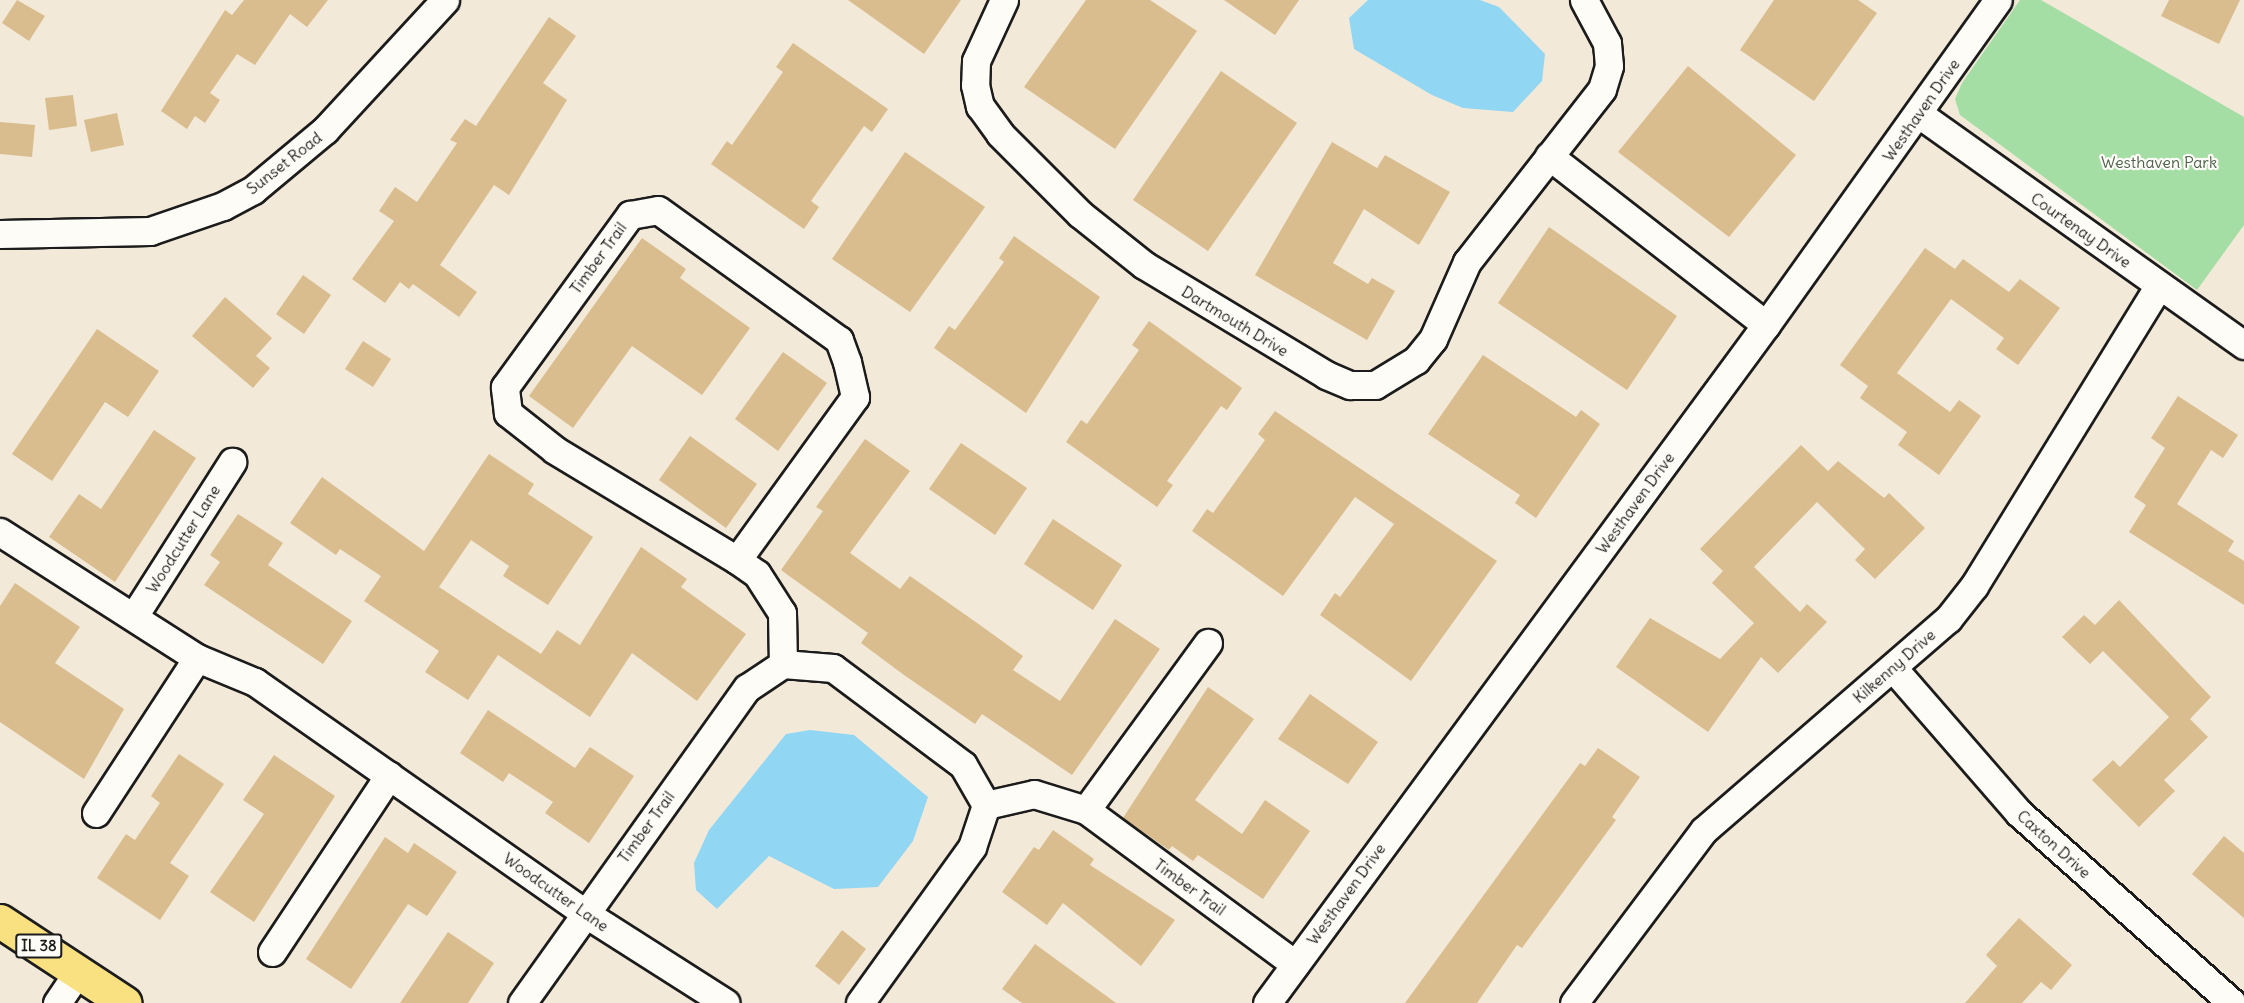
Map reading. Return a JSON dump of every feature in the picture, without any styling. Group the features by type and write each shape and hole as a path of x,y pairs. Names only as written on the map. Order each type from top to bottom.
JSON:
{"main road":[{"name":"IL 38","path":"0,921 125,1003"}],"street":[{"name":"Sunset Road","path":"0,234 150,231 223,206 253,190 325,130 445,0"},
{"name":"Dartmouth Drive","path":"1005,0 979,51 975,85 980,106 1000,134 1129,254 1326,375 1350,385 1375,385 1416,360 1432,339 1467,262 1549,156 1589,110 1610,66 1599,21 1584,0"},
{"name":"Westhaven Drive","path":"1267,1003 1766,325 1919,114 1998,0"},
{"name":"Courtenay Drive","path":"1919,114 2244,345"},
{"path":"1549,156 1766,325"},
{"name":"Timber Trail","path":"522,1003 584,912 747,688 783,664 782,613 757,574 555,450 508,413 505,387 630,215 658,210 839,340 847,362 855,397 737,560"},
{"name":"Kilkenny Drive","path":"1574,1003 1704,830 1948,619 1974,586 2159,285"},
{"name":"Woodcutter Lane","path":"134,616 232,462"},
{"name":"Woodcutter Lane","path":"0,532 197,658 255,682 584,912 726,1003"},
{"path":"1086,810 1208,643"},
{"path":"96,813 197,658"},
{"path":"783,664 833,668 963,765 986,805 972,847 860,1003"},
{"name":"Caxton Drive","path":"1893,668 2019,813 2232,1003"},
{"path":"272,952 389,775"},
{"name":"Timber Trail","path":"986,805 1034,794 1086,810 1295,964"},
{"path":"57,1003 78,972"}],"green space":[{"name":"Westhaven Park","path":"2020,0 2041,0 2244,117 2244,225 2197,290 1960,115 1955,99 1962,83"}],"water":[{"path":"1368,0 1480,0 1499,7 1545,54 1542,81 1513,112 1463,108 1432,95 1354,49 1349,18"},
{"path":"810,730 854,735 928,797 913,841 878,887 834,889 769,856 717,909 696,890 694,863 709,830 786,734"}],"building":[{"path":"17,0 45,16 29,41 2,23"},
{"path":"244,0 328,0 307,27 290,14 255,65 237,54 210,93 220,100 205,123 195,116 187,129 161,111 225,10 232,15"},
{"path":"848,0 961,0 924,54"},
{"path":"1086,0 1150,0 1197,31 1115,149 1024,87"},
{"path":"1224,0 1299,0 1275,35"},
{"path":"1774,0 1858,0 1877,13 1814,101 1740,50"},
{"path":"2169,0 2240,0 2219,44 2161,16"},
{"path":"549,17 576,36 543,83 567,100 509,195 494,185 440,265 477,292 459,317 413,284 409,289 400,282 385,303 352,279 394,221 379,211 395,187 417,202 457,143 450,140 465,119 476,126"},
{"path":"793,43 888,109 872,132 864,126 811,201 819,207 804,229 711,164 727,141 732,145 783,72 776,67"},
{"path":"1688,66 1796,155 1729,237 1618,152"},
{"path":"1221,71 1297,123 1208,251 1133,200"},
{"path":"73,95 77,126 49,130 45,98"},
{"path":"117,113 124,145 91,152 84,120"},
{"path":"0,122 35,125 32,157 0,154"},
{"path":"1332,142 1377,168 1385,155 1450,192 1419,245 1364,209 1333,263 1368,284 1372,278 1395,291 1367,340 1255,275"},
{"path":"905,152 985,207 910,312 832,259"},
{"path":"1549,227 1677,316 1627,390 1498,303"},
{"path":"1014,236 1100,297 1026,413 934,348 949,326 955,330 1004,262 999,258"},
{"path":"642,238 686,269 680,278 750,328 702,395 632,346 573,428 529,396"},
{"path":"1925,248 1955,269 1963,259 2009,292 2020,279 2060,308 2018,365 1996,349 2004,338 1951,299 1897,373 1950,412 1959,400 1981,416 1939,475 1898,445 1907,432 1860,398 1868,386 1840,365"},
{"path":"303,275 331,295 304,334 276,314"},
{"path":"225,297 272,338 256,356 270,368 253,388 192,336"},
{"path":"1149,321 1242,388 1227,410 1221,406 1167,481 1173,485 1157,507 1066,442 1081,420 1087,424 1139,350 1132,345"},
{"path":"97,329 159,371 128,417 105,402 52,481 12,454"},
{"path":"363,341 391,359 373,387 345,369"},
{"path":"783,352 827,383 778,451 735,419"},
{"path":"1483,355 1576,417 1581,410 1600,424 1536,518 1515,503 1520,495 1428,434"},
{"path":"2178,396 2238,435 2223,458 2211,450 2177,504 2234,541 2228,551 2244,561 2244,605 2129,532 2146,505 2134,497 2165,448 2151,438"},
{"path":"1275,411 1497,561 1411,681 1320,615 1335,593 1340,597 1394,524 1355,497 1283,596 1192,531 1207,509 1213,513 1265,440 1258,434"},
{"path":"154,430 196,458 115,582 49,537 79,494 101,509"},
{"path":"690,436 757,484 726,528 659,480"},
{"path":"865,439 910,471 850,553 900,589 910,576 980,625 1023,656 1013,670 1060,701 1115,619 1160,649 1072,775 982,714 975,724 904,675 861,643 868,633 781,570 823,511 816,507"},
{"path":"961,443 1027,488 995,535 929,489"},
{"path":"1801,445 1828,471 1838,461 1884,498 1889,493 1925,528 1875,579 1855,560 1865,549 1817,502 1754,567 1800,612 1807,604 1827,622 1778,673 1761,657 1708,732 1616,667 1650,618 1720,659 1754,623 1712,583 1723,571 1700,549"},
{"path":"489,454 534,484 528,494 593,537 548,605 503,576 509,566 471,540 439,587 541,654 557,630 580,645 641,547 687,579 681,587 746,634 697,701 632,653 590,717 498,655 468,700 425,672 439,651 364,601 381,576 340,549 336,555 290,523 322,477 424,551"},
{"path":"238,514 283,543 268,565 352,621 323,664 204,585 220,562 210,555"},
{"path":"1053,519 1122,565 1093,610 1024,564"},
{"path":"15,583 80,627 55,663 124,709 84,779 0,722 0,606"},
{"path":"2119,600 2211,697 2190,719 2208,737 2164,780 2175,791 2139,827 2092,780 2113,760 2120,767 2169,717 2103,651 2090,664 2062,637 2084,615 2095,625"},
{"path":"1208,687 1254,719 1195,800 1242,834 1265,800 1310,831 1263,899 1198,855 1193,861 1172,846 1169,850 1123,818"},
{"path":"1310,694 1378,742 1348,784 1278,739"},
{"path":"488,710 575,768 590,747 634,776 589,843 545,813 553,802 509,773 503,782 460,753"},
{"path":"1598,748 1640,777 1612,817 1616,820 1522,948 1517,945 1477,1003 1405,1003 1580,763 1585,766"},
{"path":"179,754 224,784 170,863 189,876 160,920 97,878 126,834 135,840 160,803 151,796"},
{"path":"274,755 335,796 254,922 210,892 264,814 243,800"},
{"path":"1053,830 1094,859 1090,865 1175,920 1141,966 1063,903 1047,925 1002,892 1034,847 1039,850"},
{"path":"2224,836 2244,853 2244,918 2192,874"},
{"path":"385,837 408,853 414,843 457,872 427,916 408,904 351,989 306,959"},
{"path":"2019,918 2072,965 2051,990 2041,982 2022,1003 1965,1003 1997,966 1986,955"},
{"path":"842,930 866,949 839,985 815,966"},
{"path":"448,932 494,963 468,1003 400,1003"},
{"path":"1035,944 1116,1003 1022,1003 1002,989"}]}
